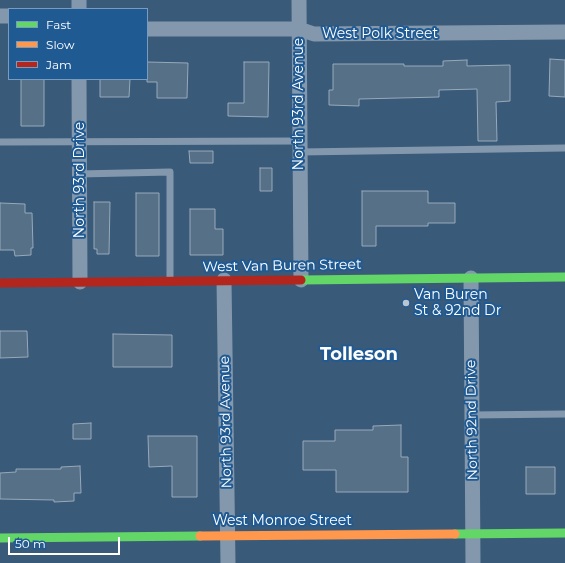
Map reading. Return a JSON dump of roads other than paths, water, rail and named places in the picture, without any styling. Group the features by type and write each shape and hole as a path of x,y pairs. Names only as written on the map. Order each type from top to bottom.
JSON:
{"main road":[{"name":"West Van Buren Street","path":"0,283 565,277"},
{"name":"West Monroe Street","path":"0,538 565,533"}],"street":[{"name":"North 93rd Avenue","path":"299,0 298,29 301,280"},
{"name":"West Polk Street","path":"148,29 298,29 314,34 565,32"},
{"name":"North 93rd Drive","path":"79,80 80,282"},
{"name":"North 92nd Drive","path":"472,278 474,563"},
{"name":"North 93rd Avenue","path":"224,280 228,563"}],"lane":[{"path":"0,142 80,142 299,147 565,148"},
{"path":"80,174 170,172 170,281"},
{"path":"472,415 565,414"}],"place":[{"name":"Van Buren St & 92nd Dr","path":"406,303"}],"district":[{"name":"Tolleson","path":"359,355"}]}
